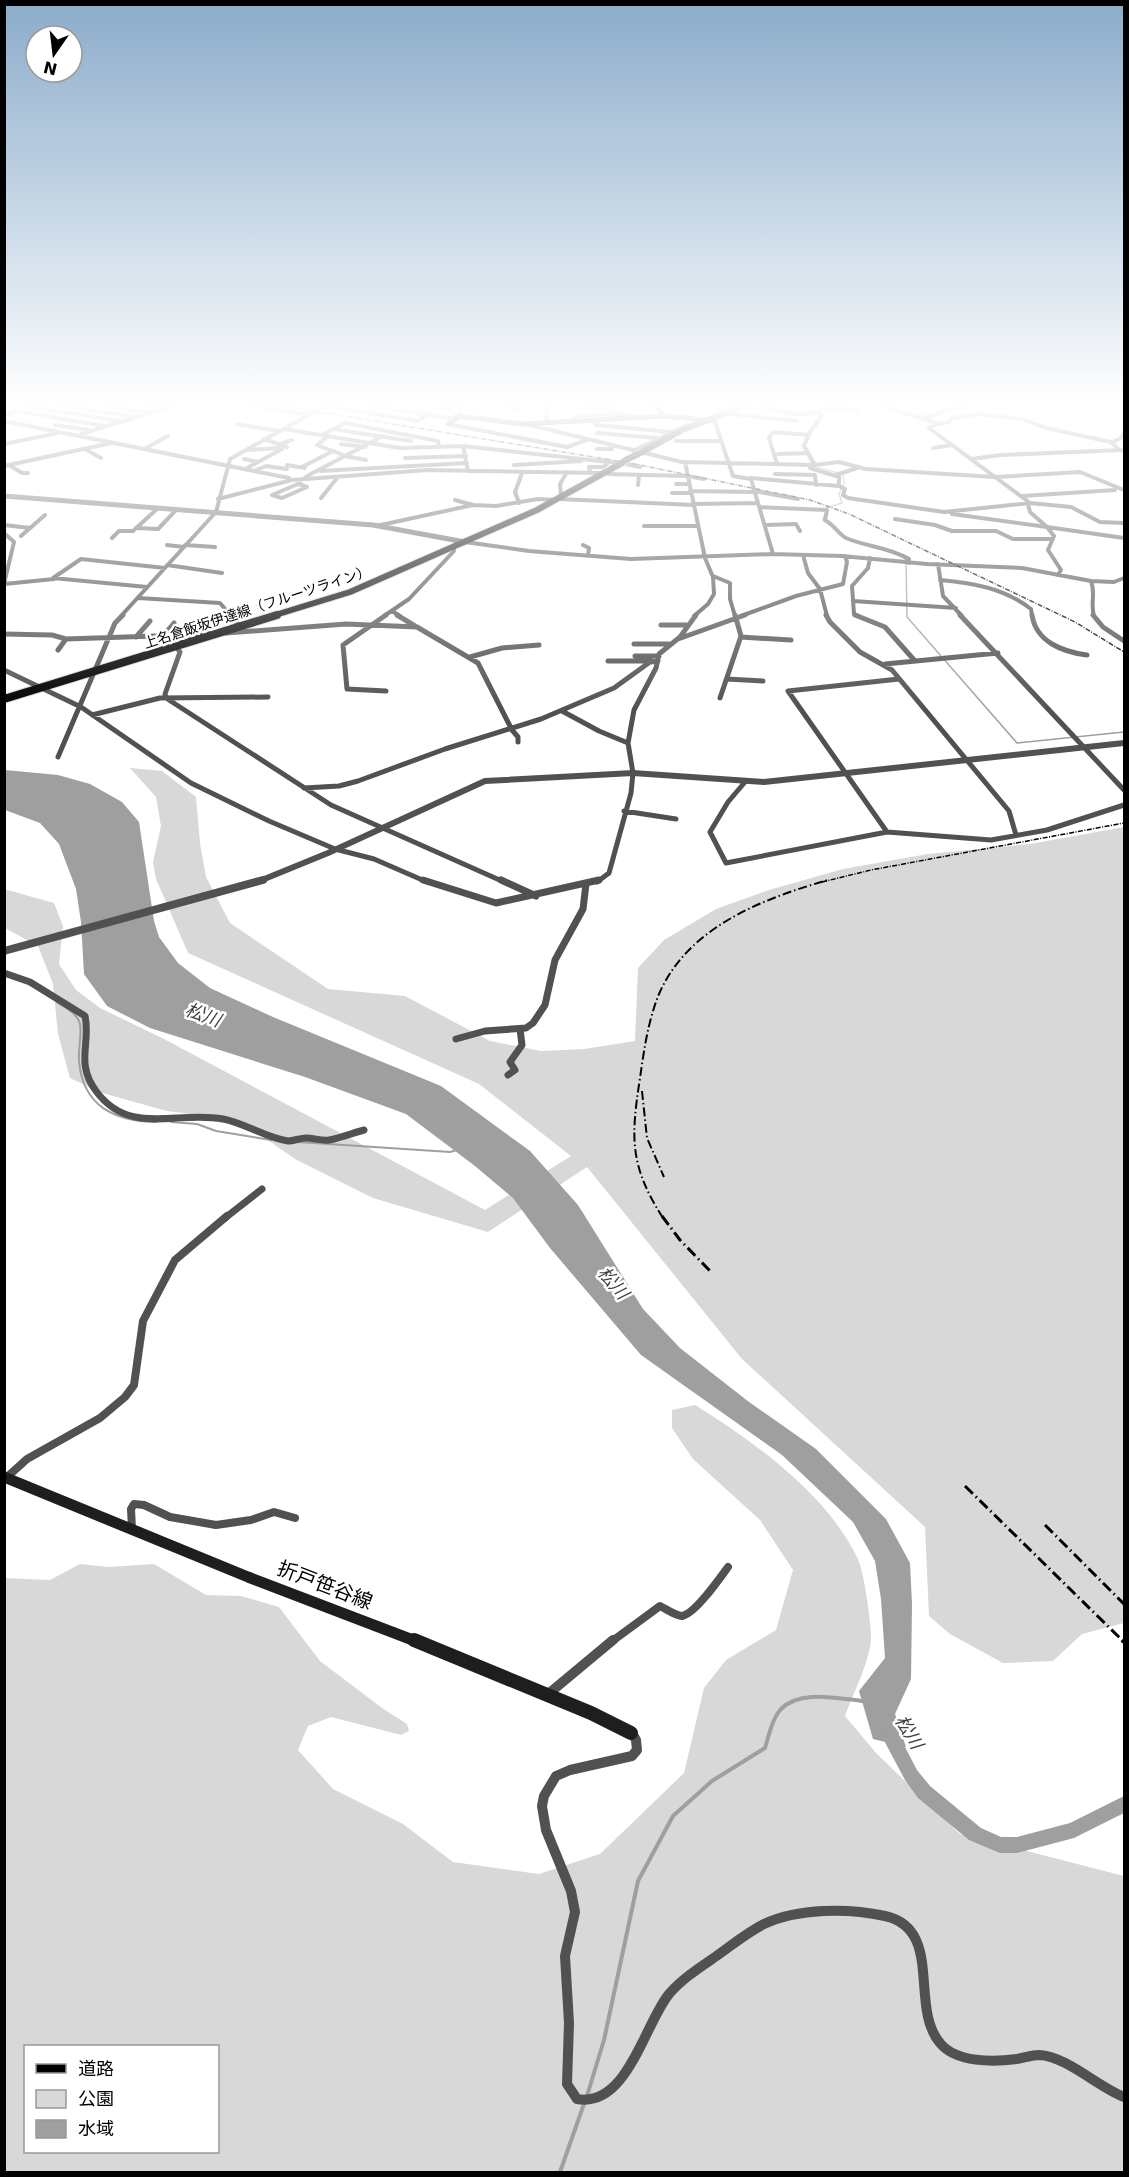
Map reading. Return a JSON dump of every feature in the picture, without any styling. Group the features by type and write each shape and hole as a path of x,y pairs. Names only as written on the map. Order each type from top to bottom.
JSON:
{"main road":[{"name":"上名倉飯坂伊達線（フルーツライン）","path":"4,699 350,592 542,507"},
{"name":"折戸笹谷線","path":"5,1478 248,1577 362,1619 591,1713 631,1733"}],"street":[{"path":"140,507 375,526 513,549 641,560 773,554 845,556 909,563 1022,568 1091,581 1114,582 1125,578"},
{"path":"58,757 115,623 216,512 217,507"},
{"path":"375,526 466,507"},
{"path":"304,788 339,786 358,781 562,711 614,688 657,659 678,639 712,598 713,576 705,558 693,507"},
{"path":"759,507 773,554"},
{"path":"781,507 827,510 825,520 837,526 844,537 896,551 909,559 909,563"},
{"path":"909,507 1125,538"},
{"path":"945,512 1002,507"},
{"path":"1029,507 1030,512 1053,534 1048,550 1061,570 1058,575"},
{"path":"1065,507 1071,507 1100,522 1125,523"},
{"path":"112,538 119,531 133,531 158,508"},
{"path":"137,528 158,529 177,509"},
{"path":"21,536 45,515"},
{"path":"895,519 933,525 952,531 994,531 1014,539 1053,539"},
{"path":"765,525 796,524 800,531"},
{"path":"4,525 30,528"},
{"path":"644,526 698,526"},
{"path":"4,532 15,542 5,584 54,579 147,587"},
{"path":"167,545 215,547"},
{"path":"583,545 589,548 588,556"},
{"path":"386,691 351,690 346,687 344,645 366,625 392,611 420,590 441,561 454,551 454,547"},
{"path":"803,555 808,573 819,589 825,614 830,622 860,652 885,664 899,679 1012,814 1016,835"},
{"path":"844,584 847,562 845,556"},
{"path":"870,558 868,568 852,585 855,616 886,628 915,662"},
{"path":"54,579 58,573 81,559 222,573"},
{"path":"938,564 942,593 1125,790"},
{"path":"713,576 730,583 730,599 741,637 720,698"},
{"path":"940,580 984,585 1020,602 1031,609 1037,631 1051,644 1069,653 1087,655"},
{"path":"1091,581 1095,591 1091,606 1097,622 1106,631 1125,641"},
{"path":"678,639 819,589 844,584 852,585"},
{"path":"138,598 220,603 240,627"},
{"path":"853,601 956,608"},
{"path":"392,611 478,663 518,737 518,742"},
{"path":"136,637 150,621"},
{"path":"163,636 174,623"},
{"path":"224,632 346,624 417,627"},
{"path":"662,625 688,625"},
{"path":"4,634 49,635 66,639 214,635"},
{"path":"166,698 180,652 178,646 185,635"},
{"path":"741,637 791,640"},
{"path":"58,650 66,639"},
{"path":"634,644 672,644"},
{"path":"470,657 502,648 539,645"},
{"path":"885,664 998,653"},
{"path":"635,656 657,659"},
{"path":"608,661 657,659"},
{"path":"4,670 81,707 191,783 230,800 268,821 336,849 374,859 427,882 496,903 586,885 608,875 619,841 624,811 631,793 633,773 628,744 634,710 657,659"},
{"path":"727,679 763,681"},
{"path":"887,832 788,690 899,679"},
{"path":"166,698 331,805 536,896"},
{"path":"92,715 166,698 268,698"},
{"path":"562,711 628,744"},
{"path":"4,951 227,892 264,880 485,781 633,773 745,782 780,781 1125,743"},
{"path":"745,782 742,789 729,800 710,832 725,863 887,832 989,841 1047,830 1125,805"},
{"path":"624,811 676,819"},
{"path":"456,1039 485,1031 520,1029 531,1025 543,1009 555,960 584,909 586,885"},
{"path":"4,974 30,982 85,1016 87,1025 83,1058 87,1073 96,1091 125,1116 146,1119 179,1117 223,1119 289,1141 306,1138 328,1140 364,1130"},
{"path":"508,1075 515,1070 510,1058 522,1045 520,1029"},
{"path":"5,1478 28,1459 91,1423 129,1393 135,1384 143,1321 175,1260 194,1242 262,1190"},
{"path":"132,1529 134,1521 131,1509 134,1504 144,1505 170,1518 216,1525 251,1520 274,1512 295,1518"},
{"path":"547,1696 553,1688 654,1609 660,1606 680,1616 685,1615 708,1595 728,1567"},
{"path":"631,1733 637,1745 637,1750 632,1756 570,1770 556,1776 544,1796 542,1806 546,1830 571,1891 574,1912 565,1956 565,1968 569,2023 567,2084 577,2099 588,2101 603,2097 614,2086 666,1998 680,1982 757,1929 771,1922 798,1915 851,1913 894,1918 906,1924 921,1952 922,1979 930,2022 936,2039 946,2049 973,2059 993,2060 1041,2055 1125,2097"}],"green space":[{"path":"130,768 162,771 196,797 206,877 230,923 328,989 405,996 490,1041 541,1051 584,1049 635,1041 638,968 664,940 716,909 769,890 843,869 928,854 1030,844 1124,827 1124,1623 1082,1634 1053,1661 1003,1663 950,1634 929,1616 925,1527 742,1359 587,1167 488,1232 373,1198 295,1159 239,1120 167,1111 102,1093 70,1078 58,1034 53,984 38,946 5,928 4,889 54,903 63,926 59,964 76,990 100,1008 164,1039 485,1210 571,1156 479,1084 188,953 156,879 153,862 161,826 156,797"},
{"path":"695,1405 787,1471 827,1512 844,1534 860,1564 871,1638 864,1667 845,1716 876,1753 960,1834 1124,1876 1124,2172 5,2172 4,1578 50,1580 80,1564 109,1567 154,1564 206,1595 241,1596 279,1607 320,1661 407,1724 409,1731 401,1735 331,1717 308,1726 298,1750 333,1789 403,1824 453,1862 539,1874 600,1854 684,1773 704,1688 726,1660 776,1630 793,1570 760,1520 693,1459 672,1428 672,1410"}],"water":[{"path":"5,770 58,775 90,784 122,802 139,822 154,921 159,937 178,963 210,988 273,1017 441,1086 530,1151 578,1205 643,1309 680,1348 749,1402 816,1449 886,1519 910,1563 911,1679 895,1714 906,1747 873,1739 859,1691 885,1658 881,1599 875,1561 853,1522 782,1455 641,1355 550,1248 513,1198 406,1114 305,1077 150,1028 107,1006 84,974 81,922 76,889 59,844 40,823 5,810"}],"waterway":[{"path":"826,508 831,507"},
{"path":"825,514 823,520 830,525"},
{"path":"904,558 906,561 907,617 1017,743 1124,732"},
{"path":"57,1002 71,1011 79,1020 81,1033 79,1061 82,1077 94,1100 104,1108 127,1119 156,1122"},
{"path":"171,1122 197,1124 216,1131 271,1140"},
{"path":"298,1142 450,1152 457,1150"},
{"path":"587,2096 604,2040 638,1881 673,1816 712,1781 765,1748 775,1717 789,1703 809,1697 863,1701"},
{"name":"松川","path":"889,1733 911,1775 924,1792 975,1834 1000,1845 1017,1845 1074,1830 1124,1804"},
{"path":"560,2172 585,2101"}],"railway":[{"path":"828,507 849,514 1075,622 1124,652"},
{"path":"822,882 871,870 1124,823"},
{"path":"663,1218 638,1166 634,1134 645,1046 659,994 672,971 688,951 708,933 753,907 778,896 828,880"},
{"path":"642,1091 647,1138 664,1177"},
{"path":"662,1216 680,1240 711,1272"},
{"path":"965,1486 1124,1642 1122,1640"},
{"path":"1045,1525 1124,1604"}]}
